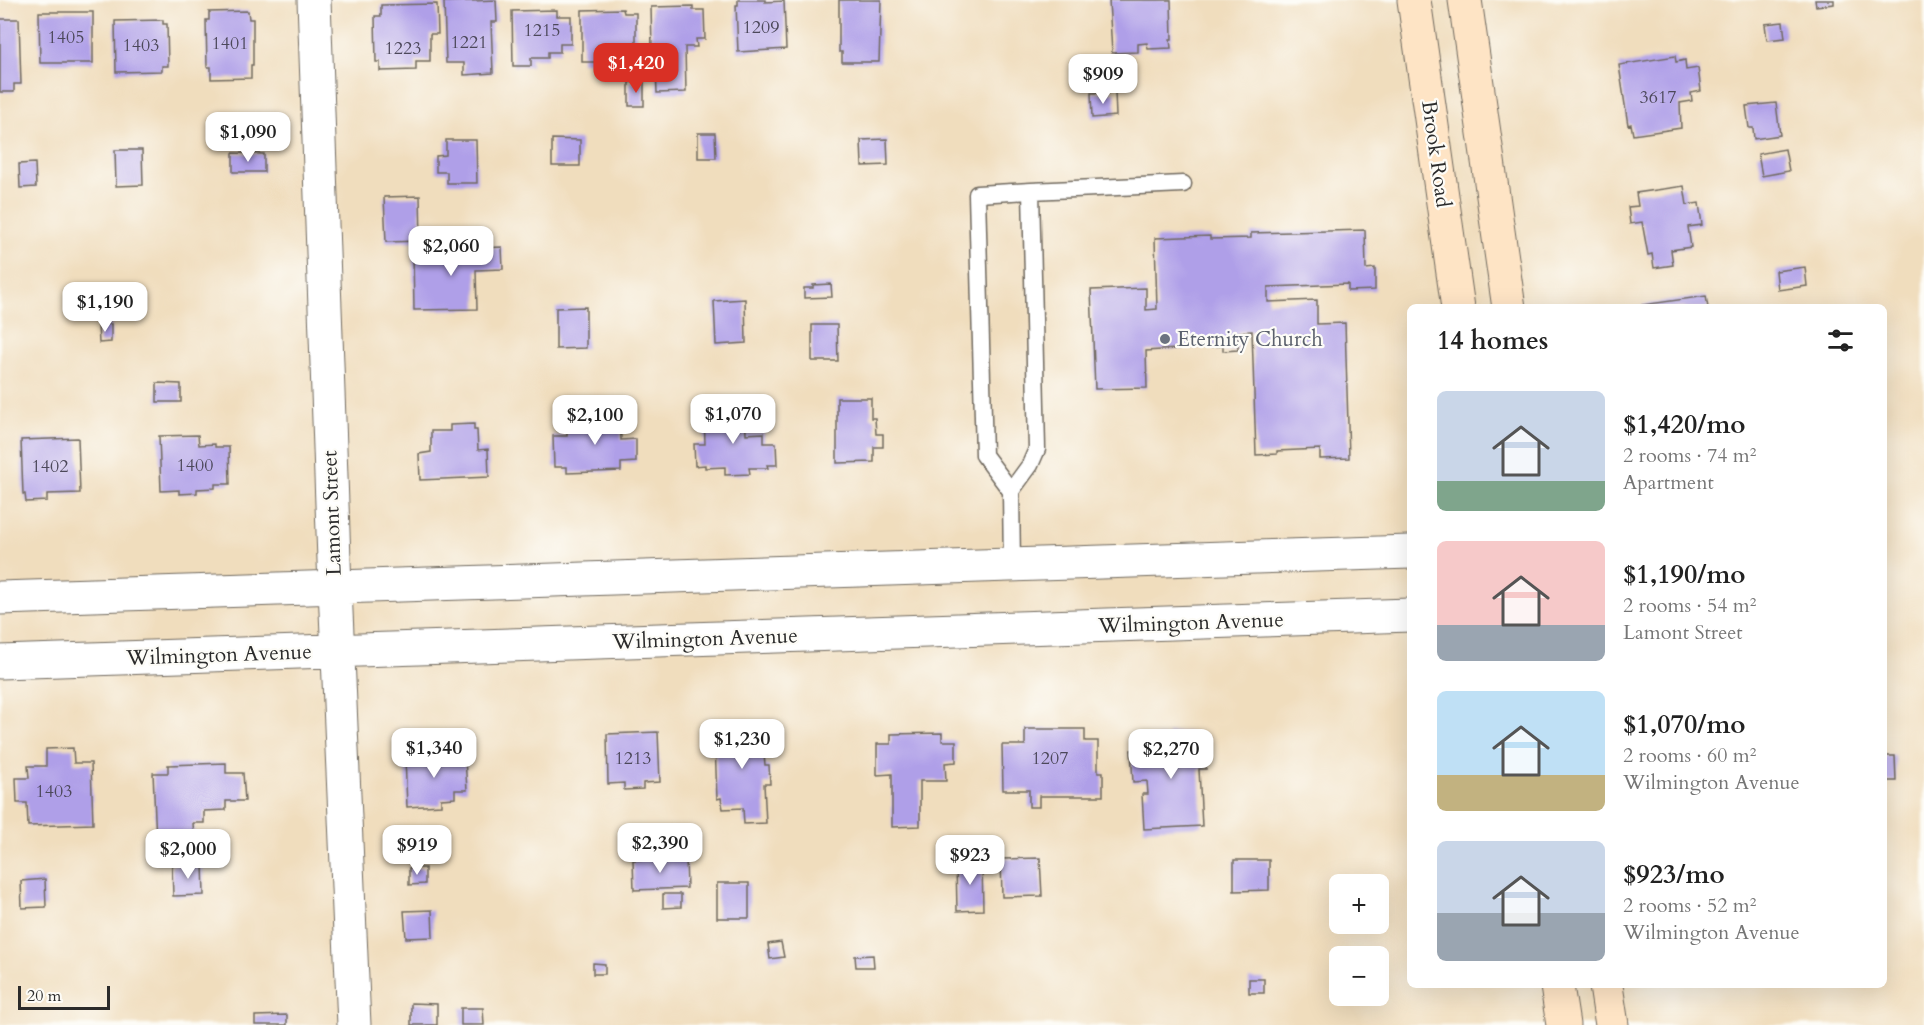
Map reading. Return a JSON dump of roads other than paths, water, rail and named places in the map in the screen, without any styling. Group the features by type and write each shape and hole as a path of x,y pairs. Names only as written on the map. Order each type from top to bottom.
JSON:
{"main road":[{"name":"Brook Road","path":"1414,0 1457,304"},
{"path":"1465,0 1508,304"},
{"path":"1557,988 1563,1025"},
{"path":"1606,988 1612,1025"}],"street":[{"name":"Lamont Street","path":"314,0 334,588 354,1025"},
{"path":"0,598 1407,552"},
{"name":"Wilmington Avenue","path":"0,662 1407,615"}],"lane":[{"path":"1012,566 1011,491 984,455 977,194 1183,184"},
{"path":"1011,491 1030,465 1037,449 1030,191"}],"place":[{"name":"Eternity Church","path":"1165,339"}]}
